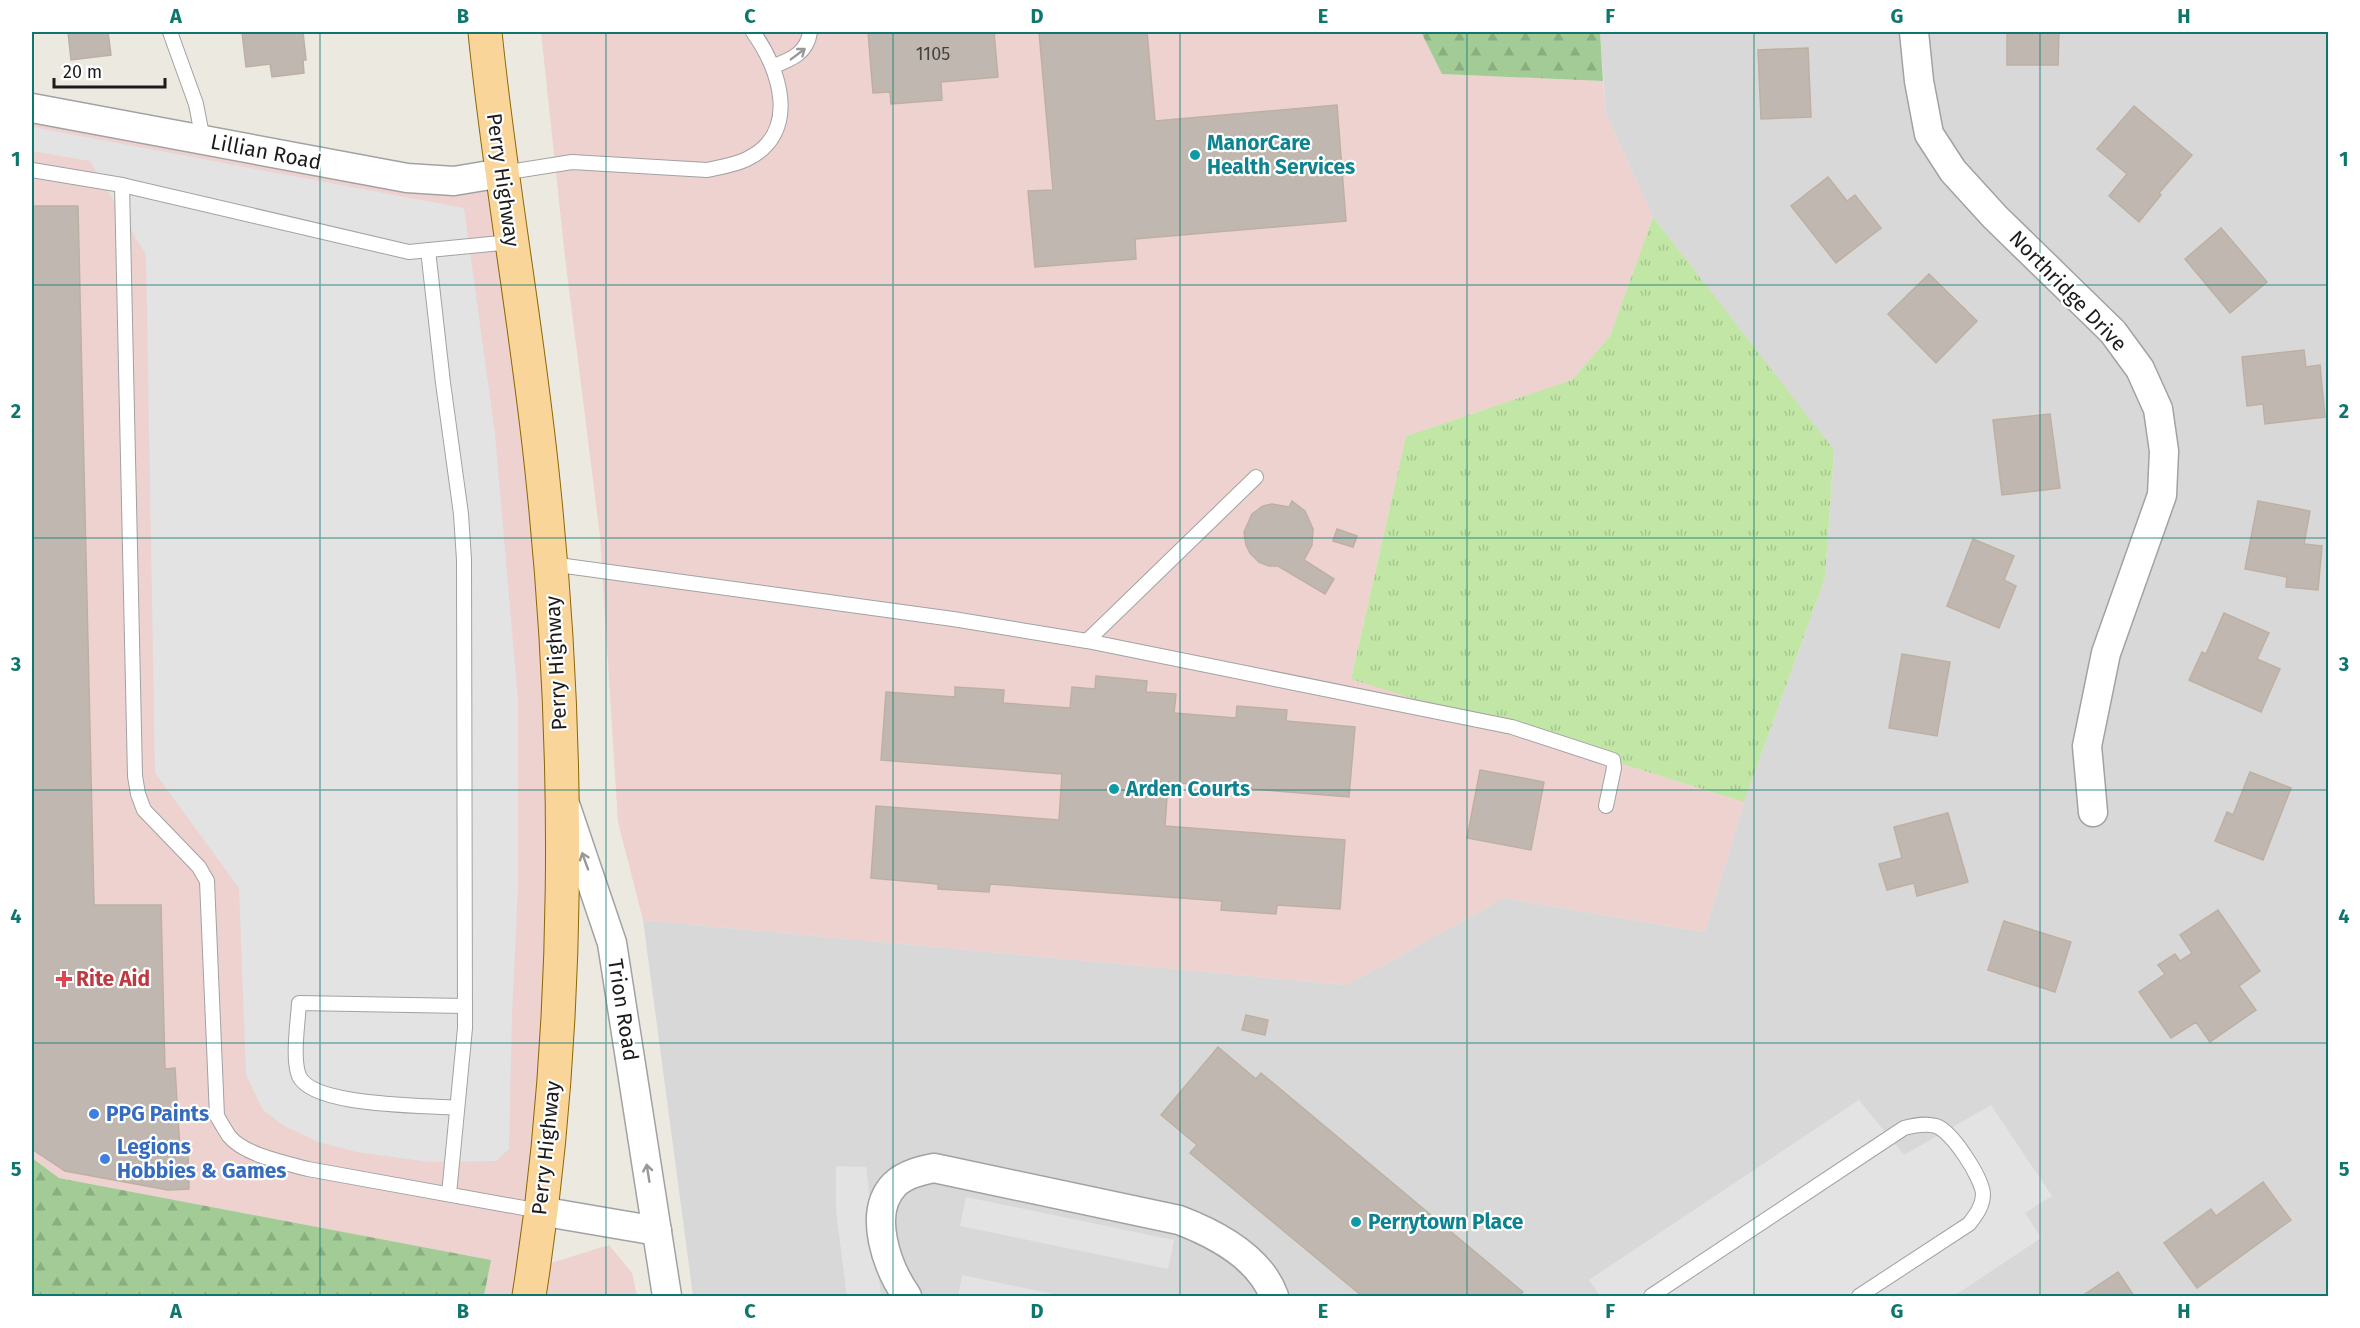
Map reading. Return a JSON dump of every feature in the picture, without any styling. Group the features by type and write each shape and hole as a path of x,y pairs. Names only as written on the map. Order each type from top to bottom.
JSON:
{"main road":[{"name":"Perry Highway","path":"485,32 511,242 534,395 551,564 562,795 560,975 540,1211 529,1296"}],"street":[{"name":"Northridge Drive","path":"1914,32 1919,81 1929,134 1953,171 1995,217 2113,332 2140,369 2158,410 2164,451 2162,495 2106,653 2087,746 2093,812"},
{"name":"Lillian Road","path":"32,108 430,181 454,181 502,173"},
{"name":"Trion Road","path":"562,795 612,943 667,1296"},
{"path":"907,1296 895,1279 885,1252 881,1222 884,1203 895,1185 911,1173 934,1168 1201,1228 1253,1262 1274,1296"},
{"path":"540,1211 657,1231"}],"lane":[{"path":"170,32 196,104 203,140"},
{"path":"502,173 572,162 707,170 748,159 761,150 775,132 780,116 782,95 774,66 753,32"},
{"path":"774,66 793,58 807,47 810,32"},
{"path":"32,170 122,185 409,252 511,242"},
{"path":"122,185 135,776 144,810 199,867 207,881 217,1116 231,1138 251,1151 277,1161 308,1169 540,1211"},
{"path":"428,250 461,514 464,560 465,1028 449,1194"},
{"path":"1087,641 1256,477"},
{"path":"551,564 953,619 1087,641 1512,727 1610,758 1614,762 1614,768 1606,806"},
{"path":"457,1108 343,1100 316,1091 300,1077 296,1059 299,1002 465,1006"},
{"path":"1651,1296 1904,1128 1922,1124 1939,1126 1952,1138 1979,1181 1983,1195 1980,1210 1969,1224 1858,1296"}],"shaded area":[{"path":"541,32 1421,32 1443,74 1603,81 1606,114 1653,217 1610,336 1572,380 1406,436 1351,678 1744,802 1705,932 1504,898 1347,985 643,920 618,822 600,536 565,257"},
{"path":"1600,32 2328,32 2328,1296 693,1296 643,920 1347,985 1504,898 1705,932 1744,802 1825,578 1834,451 1653,217 1606,114"},
{"path":"32,108 407,178 502,173 558,683 535,1268 609,1245 632,1273 637,1296 484,1296 491,1260 59,1178 32,1158"},
{"path":"32,127 464,208 495,434 518,700 518,886 509,1149 496,1161 429,1162 356,1152 316,1141 284,1126 263,1110 246,1075 239,888 155,773 146,255 90,161 32,151"},
{"path":"1859,1100 1904,1155 1991,1105 2052,1196 2025,1213 2041,1238 1954,1296 1600,1296 1589,1280"},
{"path":"836,1166 866,1167 881,1296 847,1296 836,1211"},
{"path":"966,1197 1174,1240 1168,1269 960,1226"},
{"path":"962,1275 1063,1296 958,1296"}],"green space":[{"path":"1421,32 1600,32 1603,81 1442,74"},
{"path":"1653,217 1834,450 1825,578 1744,802 1351,679 1406,436 1572,380 1610,336"},
{"path":"32,1158 59,1178 491,1260 484,1296 32,1296"}],"building":[{"path":"68,32 108,32 111,55 71,60"},
{"path":"242,32 303,32 306,60 303,60 304,73 272,77 270,64 246,67"},
{"path":"868,32 994,32 998,77 941,82 942,100 891,104 890,92 873,93"},
{"name":"ManorCare Health Services","path":"1039,32 1147,32 1155,121 1337,105 1346,221 1135,239 1136,259 1035,267 1028,191 1053,190"},
{"path":"2007,32 2059,32 2058,65 2007,65"},
{"path":"1808,48 1811,117 1761,119 1758,50"},
{"path":"2134,106 2192,155 2159,193 2161,195 2139,222 2109,196 2127,174 2097,149"},
{"path":"1828,177 1847,201 1855,195 1881,228 1836,263 1791,206"},
{"path":"32,206 78,206 94,905 161,905 165,1069 175,1068 180,1150 188,1152 189,1189 168,1190 65,1171 32,1149"},
{"path":"2221,228 2267,282 2230,313 2185,259"},
{"path":"1929,274 1977,321 1936,363 1888,314"},
{"path":"2304,350 2306,367 2320,365 2325,417 2265,424 2263,404 2247,406 2242,357"},
{"path":"2050,414 2060,488 2002,495 1993,420"},
{"path":"1292,501 1305,511 1313,529 1312,545 1304,560 1334,579 1325,594 1278,566 1269,566 1259,562 1246,545 1244,532 1252,514 1263,506 1272,504 1289,507"},
{"path":"2258,501 2310,511 2304,544 2322,546 2318,590 2286,587 2287,577 2245,569"},
{"path":"1337,529 1357,536 1353,547 1333,541"},
{"path":"1973,539 2014,556 2004,580 2016,586 1999,628 1947,606"},
{"path":"2224,613 2269,633 2257,659 2280,669 2261,712 2189,680 2202,652 2206,654"},
{"path":"1902,654 1950,662 1937,736 1889,728"},
{"name":"Arden Courts","path":"1096,676 1147,681 1146,692 1176,694 1174,713 1236,718 1237,706 1287,710 1286,721 1355,727 1349,797 1168,782 1165,826 1345,840 1340,909 1277,905 1276,914 1221,910 1222,901 990,884 989,892 938,889 938,884 871,878 876,806 1059,820 1062,774 881,760 886,692 955,697 955,687 1004,690 1003,703 1070,708 1072,687 1095,689"},
{"path":"1480,770 1544,782 1531,850 1467,838"},
{"path":"2250,772 2291,788 2263,860 2215,841 2227,812 2233,815"},
{"path":"1948,813 1968,882 1917,896 1914,883 1887,890 1879,864 1902,858 1894,827"},
{"path":"2218,910 2260,971 2239,986 2256,1010 2210,1042 2196,1022 2171,1038 2139,992 2165,974 2158,965 2175,954 2180,961 2192,953 2180,935"},
{"path":"2004,921 2071,942 2055,992 1988,970"},
{"path":"1246,1015 1268,1020 1265,1035 1242,1030"},
{"name":"Perrytown Place","path":"1218,1047 1256,1079 1261,1073 1523,1292 1521,1294 1524,1296 1362,1296 1190,1153 1197,1145 1161,1115"},
{"path":"2263,1182 2291,1220 2197,1288 2164,1243 2211,1209 2216,1216"},
{"path":"2118,1272 2134,1296 2082,1296"}],"place":[{"name":"ManorCare Health Services","path":"1195,155"},
{"name":"Arden Courts","path":"1114,789"},
{"name":"Rite Aid","path":"64,979"},
{"name":"PPG Paints","path":"94,1114"},
{"name":"Legions Hobbies & Games","path":"105,1159"},
{"name":"Perrytown Place","path":"1356,1222"}]}
